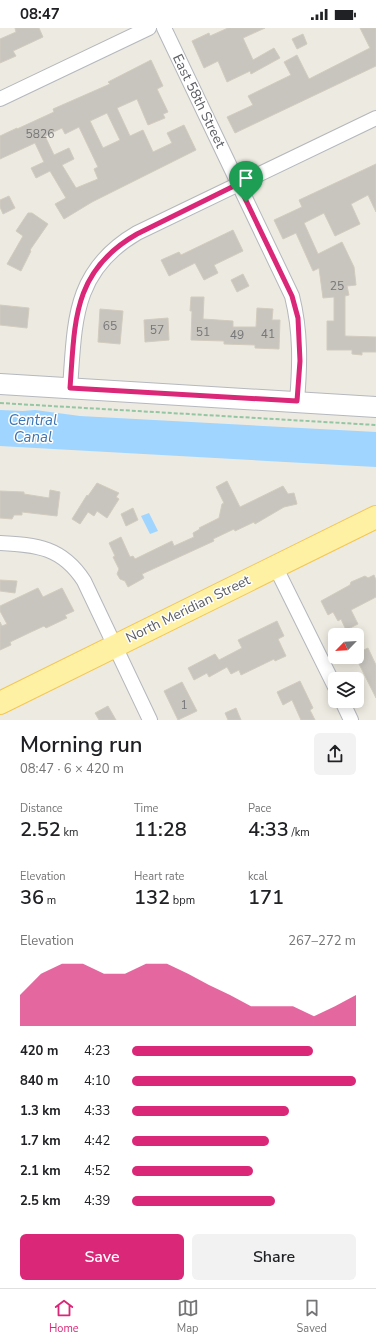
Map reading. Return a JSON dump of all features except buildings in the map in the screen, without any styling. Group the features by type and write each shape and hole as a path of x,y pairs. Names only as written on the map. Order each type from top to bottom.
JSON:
{"main road":[{"path":"0,384 376,406"},
{"name":"North Meridian Street","path":"0,703 376,517"}],"street":[{"path":"0,99 149,28"},
{"name":"East 58th Street","path":"164,28 292,296 298,318 300,361 297,401"},
{"path":"70,388 77,312 89,280 102,262 123,242 238,184 376,118"},
{"path":"0,543 42,547 56,553 70,563 84,580 113,646 150,720"},
{"path":"275,566 328,673"},
{"path":"345,708 351,720"}],"path":[{"path":"0,403 376,425"}],"water":[{"name":"Central Canal","path":"0,410 35,410 80,416 376,432 376,467 0,446"},
{"path":"149,513 158,531 150,534 141,516"}],"route":[{"path":"238,184 246,202 292,296 298,318 300,361 297,401 70,388 75,323 78,306 89,280 106,257 123,242 137,234 238,184"}]}
